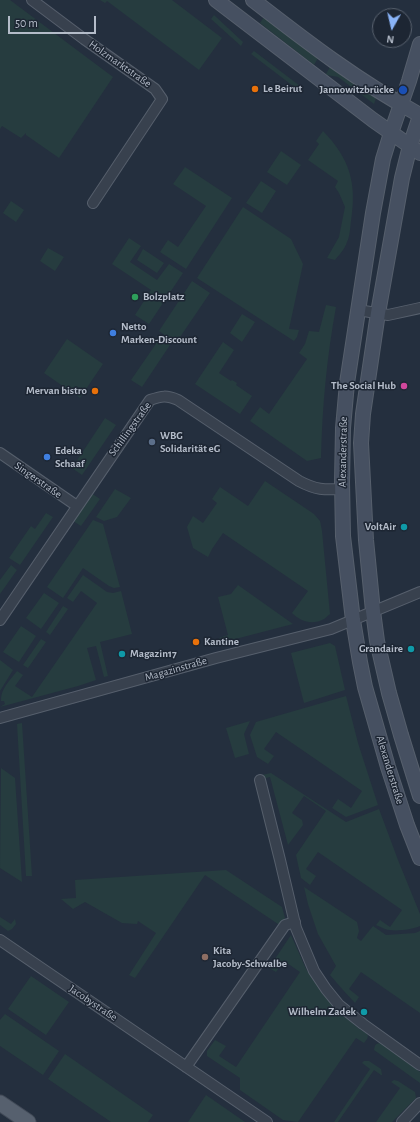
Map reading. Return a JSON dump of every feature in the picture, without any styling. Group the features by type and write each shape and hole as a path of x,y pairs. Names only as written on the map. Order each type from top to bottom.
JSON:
{"main road":[{"path":"216,0 373,120 415,150"},
{"path":"253,0 325,55 378,91 420,116"},
{"name":"Alexanderstraße","path":"420,44 382,164 373,213 346,383 343,428 342,489 344,536 352,620 360,662 370,705 388,767 420,858"},
{"name":"Alexanderstraße","path":"420,116 415,150 402,178 378,313 363,414 361,443 366,540 377,641 389,692 420,796"},
{"path":"0,1103 28,1122"}],"street":[{"name":"Holzmarktstraße","path":"32,0 155,89 162,99 93,203"},
{"path":"358,310 388,315 420,308"},
{"name":"Schillingstraße","path":"0,620 150,400 168,396 178,400 299,482 322,490 342,489"},
{"name":"Singerstraße","path":"0,453 77,506"},
{"name":"Magazinstraße","path":"0,718 216,658 331,629 420,592"},
{"path":"260,780 296,928 314,971 339,1005 420,1065"},
{"path":"186,1067 285,925 295,922"},
{"name":"Jacobystraße","path":"0,940 267,1122"},
{"path":"402,1122 420,1103"}],"green space":[{"path":"0,0 10,0 113,77 59,158 26,135 26,133 21,138 2,126 0,129"},
{"path":"100,0 172,0 222,38 199,70 107,1 105,3"},
{"path":"214,15 243,42 241,46 211,19"},
{"path":"264,17 318,58 314,65 260,23"},
{"path":"254,51 300,86 297,89 251,54"},
{"path":"330,67 376,98 374,104 338,77 327,75 326,74"},
{"path":"323,131 340,152 352,183 353,207 349,237 342,252 335,260 327,258 339,237 345,207 335,187 338,181 308,160 319,144 316,141"},
{"path":"281,151 301,165 287,185 267,172"},
{"path":"185,167 232,198 186,269 160,252 168,240 178,247 206,206 173,184"},
{"path":"261,181 276,191 262,213 246,203"},
{"path":"11,201 24,210 16,222 3,213"},
{"path":"243,207 291,239 303,264 289,329 299,330 294,341 197,278"},
{"path":"129,238 141,246 130,262 157,280 169,264 183,273 149,324 135,315 151,290 112,264"},
{"path":"48,248 64,257 55,271 40,261"},
{"path":"143,249 164,263 157,273 137,260"},
{"path":"192,281 210,293 176,343 159,331"},
{"path":"326,305 336,307 330,344 322,420 321,458 307,461 250,421 260,407 269,414 307,359 299,353 305,344 309,331 319,332"},
{"path":"242,314 255,322 242,342 230,333"},
{"path":"160,338 170,345 142,387 131,380"},
{"path":"67,339 103,364 80,398 44,373"},
{"path":"223,342 234,350 219,373 237,383 236,385 252,396 240,414 195,384"},
{"path":"105,418 116,425 82,475 72,468"},
{"path":"265,481 314,514 320,521 330,614 322,620 310,622 295,616 292,613 308,591 223,533 208,557 193,548 187,527 193,516 203,523 217,503 212,499 220,487 248,506"},
{"path":"115,489 131,498 117,517 104,521 96,517"},
{"path":"91,493 100,499 81,526 73,521"},
{"path":"46,513 53,517 20,565 9,558 31,526 35,529"},
{"path":"93,520 103,524 120,587 114,588 109,586 83,568 63,598 47,587"},
{"path":"11,565 17,570 0,594 0,580"},
{"path":"83,575 107,592 113,593 121,591 132,634 100,642 108,676 104,677 96,646 87,648 96,680 0,707 5,704 4,701 1,701 2,693 17,671 23,675 15,686 32,697 97,603 81,591 73,602 67,598"},
{"path":"238,585 293,624 220,643 219,638 228,635 218,597 231,594"},
{"path":"44,593 59,603 41,629 26,618"},
{"path":"63,606 68,609 50,635 46,632"},
{"path":"21,626 36,636 19,662 3,652"},
{"path":"41,639 46,642 28,668 23,665"},
{"path":"330,643 335,646 345,690 304,703 291,653"},
{"path":"0,660 13,670 0,691"},
{"path":"346,696 358,743 378,805 346,817 332,808 338,799 351,808 362,791 276,732 264,749 274,756 268,764 257,757 250,735 256,722"},
{"path":"250,721 244,734 249,754 235,758 226,728"},
{"path":"22,723 32,876 26,876 17,724"},
{"path":"1,768 15,778 22,882 0,868"},
{"path":"271,773 346,822 379,809 420,914 420,926 393,930 385,929 376,925 380,920 390,927 402,910 318,852 306,869 316,876 310,885 301,878 296,855 326,811 304,796 292,813 302,820 303,825 288,845 270,777 263,779 262,775"},
{"path":"226,870 282,907 285,918 281,926 205,875 135,978 129,975 156,933 138,921 137,924 122,923 85,902 73,909 61,899 76,898 75,880"},
{"path":"304,887 357,922 359,931 357,938 361,941 373,926 386,935 415,933 420,931 420,1013 361,972 349,989 359,997 355,1003 343,990 330,975 336,966 318,934"},
{"path":"0,917 11,924 15,919 16,924 8,931 0,925"},
{"path":"291,935 306,969 323,994 339,1011 368,1036 364,1043 356,1038 298,1122 283,1120 240,1090 240,1078 207,1056 207,1051 215,1040 226,1046 219,1056 236,1067 300,972 284,961 276,972 269,968"},
{"path":"31,976 69,1002 46,1035 8,1009"},
{"path":"5,1014 59,1051 43,1075 0,1046 0,1020"},
{"path":"380,1043 420,1072 420,1083 374,1050 376,1045"},
{"path":"65,1054 153,1115 148,1122 111,1122 48,1079"},
{"path":"364,1061 369,1061 381,1069 382,1075 374,1070 338,1122 334,1122 370,1069 362,1063"},
{"path":"394,1080 415,1092 416,1098 392,1122 376,1122 400,1088 391,1082"},
{"path":"206,1095 245,1122 188,1122"}],"place":[{"name":"Le Beirut","path":"255,89"},
{"name":"Jannowitzbrücke","path":"403,90"},
{"name":"Bolzplatz","path":"135,297"},
{"name":"Netto Marken-Discount","path":"113,333"},
{"name":"The Social Hub","path":"404,386"},
{"name":"Mervan bistro","path":"95,391"},
{"name":"WBG Solidarität eG","path":"152,442"},
{"name":"Edeka Schaaf","path":"47,457"},
{"name":"VoltAir","path":"404,527"},
{"name":"Kantine","path":"196,642"},
{"name":"Grandaire","path":"411,649"},
{"name":"Magazin17","path":"122,654"},
{"name":"Kita Jacoby-Schwalbe","path":"205,957"},
{"name":"Wilhelm Zadek","path":"364,1012"}]}
